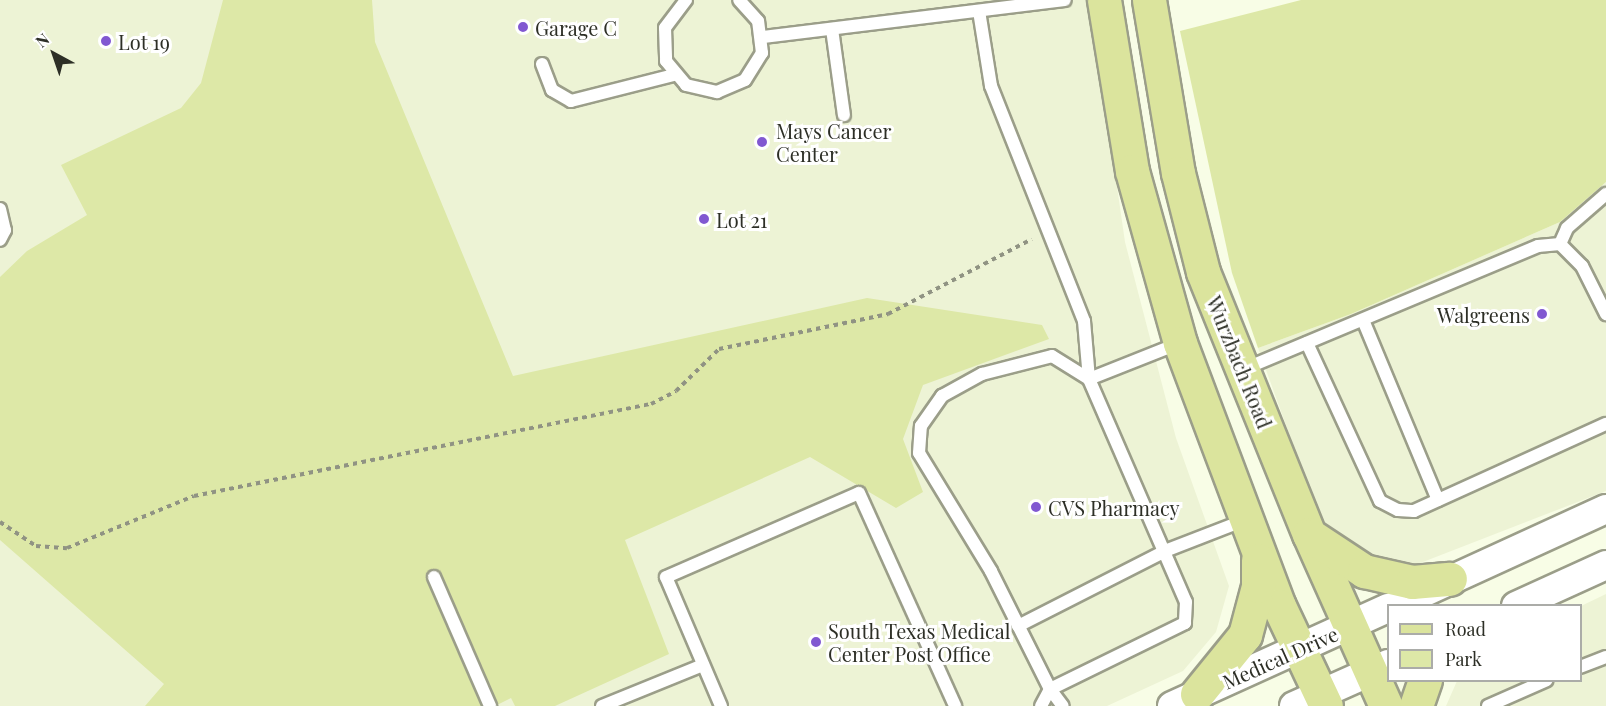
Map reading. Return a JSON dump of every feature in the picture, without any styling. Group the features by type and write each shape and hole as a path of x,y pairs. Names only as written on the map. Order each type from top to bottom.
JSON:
{"main road":[{"path":"1104,0 1132,171 1180,343 1258,552 1300,648 1314,702"},
{"name":"Wurzbach Road","path":"1149,0 1178,173 1203,272 1309,534 1349,626 1379,669 1386,706"},
{"path":"1309,534 1364,571 1412,582 1450,579"},
{"path":"1185,700 1245,635 1258,586 1258,552"},
{"path":"1416,706 1425,682"}],"street":[{"path":"1398,604 1606,509"},
{"path":"1520,604 1606,565"},
{"name":"Medical Drive","path":"1185,700 1387,609"},
{"path":"1314,702 1379,669"}],"lane":[{"path":"686,0 664,28 666,61 674,75 701,91 732,88 756,68 763,37 758,21 739,0"},
{"path":"763,37 1065,0"},
{"path":"979,11 991,86 1084,321 1089,379 1186,602 1185,623 1050,689 1041,706"},
{"path":"832,29 844,116"},
{"path":"542,64 552,90 571,101 674,75"},
{"path":"1560,244 1567,228 1606,194"},
{"path":"0,209 5,230 0,240"},
{"path":"1243,370 1538,246 1560,244"},
{"path":"1560,244 1582,266 1606,314"},
{"path":"1363,320 1438,500"},
{"path":"1089,379 1180,343"},
{"path":"1307,343 1380,501 1414,511 1606,424"},
{"path":"1063,706 1050,689 1018,626 919,453 921,426 942,396 982,374 1052,356 1089,379"},
{"path":"720,706 666,577 859,493 956,706"},
{"path":"1018,626 1165,551 1246,520"},
{"path":"435,577 490,706"},
{"path":"1582,667 1606,657"},
{"path":"602,706 703,665"},
{"path":"1488,706 1545,682"}],"path":[{"path":"0,522 36,546 67,548 194,496 651,404 676,391 719,349 888,314 972,266 1049,231"}],"shaded area":[{"path":"0,0 1090,0 1125,242 1176,438 1229,586 1216,632 1183,671 1107,706 0,706"},
{"path":"1606,182 1606,491 1410,567 1386,567 1324,530 1258,348 1351,314 1560,222"},
{"path":"1606,594 1606,706 1446,706 1457,682 1582,682 1582,606"}],"green space":[{"path":"223,0 372,0 375,42 513,376 867,298 1042,325 1049,339 923,385 903,439 923,492 896,508 810,457 625,540 669,654 555,706 515,706 511,698 495,706 145,706 164,684 0,540 0,277 27,251 87,215 61,165 181,108 201,83"},
{"path":"1301,0 1606,0 1606,182 1560,222 1351,314 1258,348 1232,273 1180,31"}],"place":[{"name":"Garage C","path":"523,27"},
{"name":"Lot 19","path":"106,41"},
{"name":"Mays Cancer Center","path":"762,142"},
{"name":"Lot 21","path":"704,219"},
{"name":"Walgreens","path":"1542,314"},
{"name":"CVS Pharmacy","path":"1036,507"},
{"name":"South Texas Medical Center Post Office","path":"816,642"}]}
